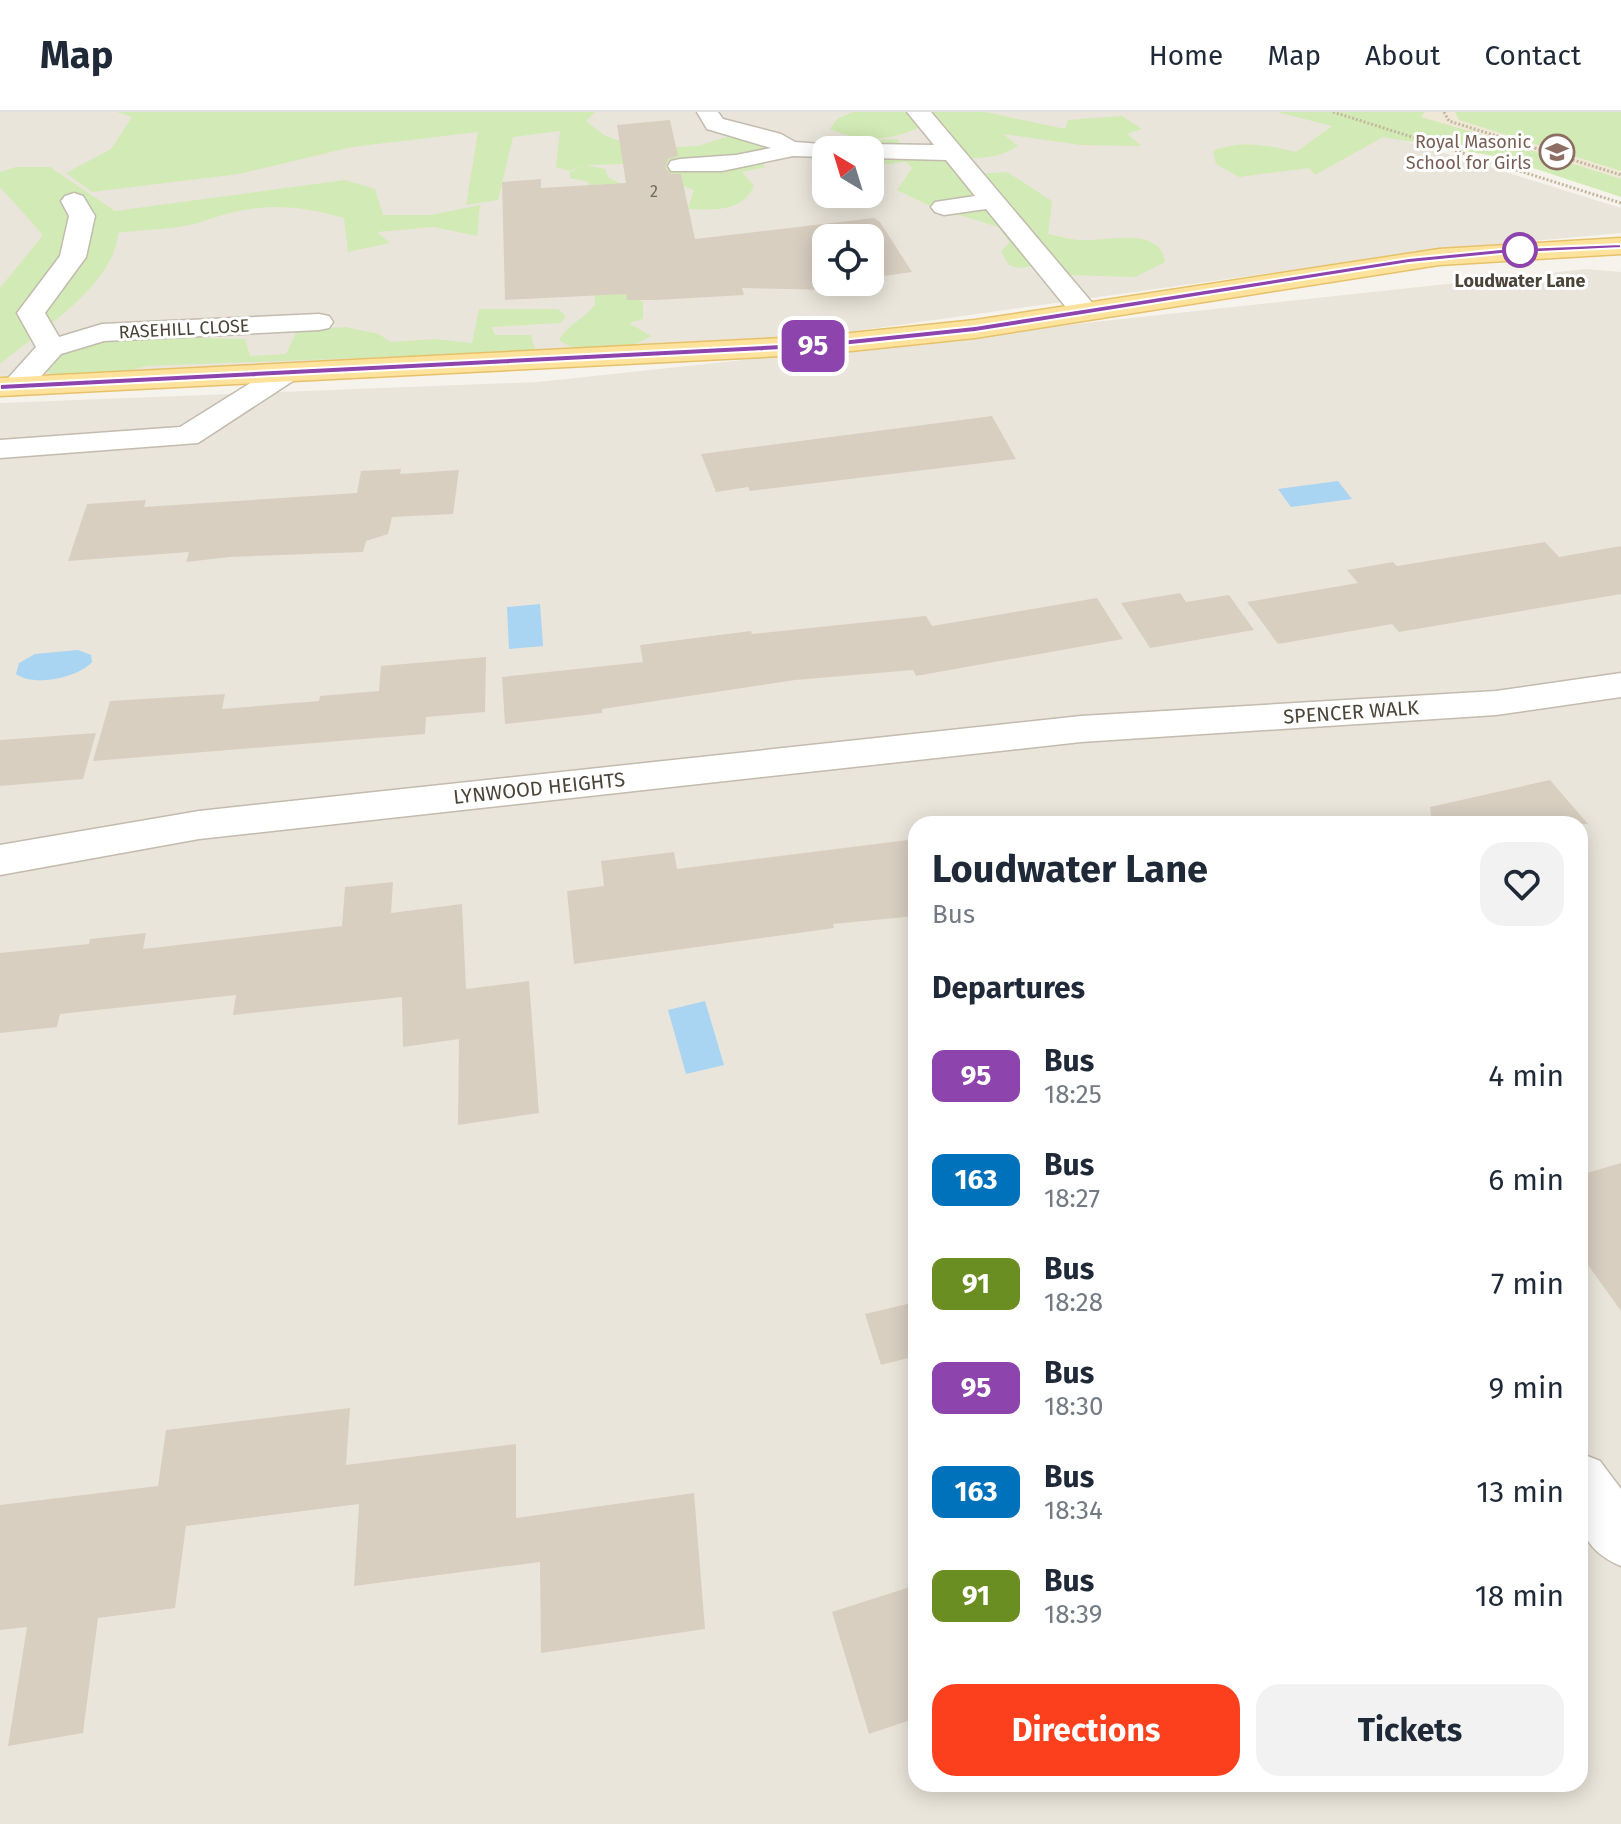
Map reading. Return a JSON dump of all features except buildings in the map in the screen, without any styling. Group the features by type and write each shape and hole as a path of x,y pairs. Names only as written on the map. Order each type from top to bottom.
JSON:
{"main road":[{"path":"8,386 822,345 975,329 1351,268 1447,256 1621,246"}],"street":[{"path":"919,112 1084,311"},
{"path":"707,114 715,124 762,135 790,149"},
{"path":"680,166 733,165 790,149 812,150"},
{"path":"884,151 953,153"},
{"path":"8,386 51,348 31,313 73,257 82,216 74,201"},
{"path":"944,207 993,201"},
{"name":"RASEHILL CLOSE","path":"51,348 102,333 272,336 319,322"},
{"path":"0,449 187,436 286,373"},
{"name":"SPENCER WALK","path":"1081,729 1496,703 1621,685"},
{"name":"LYNWOOD HEIGHTS","path":"0,860 199,825 1081,729"},
{"path":"1588,1492 1621,1537"}],"path":[{"path":"1333,112 1621,203"},
{"path":"1444,112 1449,121 1621,175"}],"shaded area":[{"path":"0,112 1313,112 1621,208 1621,233 1442,249 777,342 0,376"},
{"name":"Royal Masonic School for Girls","path":"1366,112 1621,112 1621,193"},
{"path":"1586,269 1621,272 1621,1824 0,1824 0,403 538,382"}],"green space":[{"path":"117,112 595,112 586,121 604,135 640,149 698,146 742,132 771,141 774,150 754,156 766,167 742,172 754,186 749,194 735,205 717,209 688,209 694,190 680,185 659,163 586,165 605,169 608,177 623,185 618,291 643,302 643,319 629,323 651,336 628,347 593,352 559,340 595,305 589,182 570,178 570,172 584,165 569,171 556,167 560,131 513,137 498,200 466,205 478,132 352,147 239,174 92,192 66,173 111,149 132,117"},
{"path":"853,112 914,112 924,125 884,138 850,136 830,129 837,119"},
{"path":"916,112 985,112 1065,129 1068,120 1122,116 1142,129 1127,134 1142,146 1081,145 1003,134 1018,146 993,156 948,157"},
{"path":"1277,112 1425,112 1421,117 1621,179 1621,197 1500,157 1383,137 1315,175 1309,168 1239,177 1216,164 1213,151 1234,146 1264,146 1296,152 1332,126"},
{"path":"1455,112 1621,112 1621,171 1459,120"},
{"path":"898,139 902,149 950,159 977,174 1007,172 1052,201 1048,234 1077,240 1143,239 1161,251 1165,262 1135,277 1066,275 1039,266 1018,268 1009,265 1001,252 1010,242 998,227 928,205 897,190 912,168 906,162 884,164 884,140"},
{"path":"16,167 50,167 115,211 345,180 375,189 383,215 431,215 480,205 477,236 434,227 377,232 390,243 348,252 344,218 274,207 240,211 184,226 118,233 114,252 90,289 0,364 0,288 43,235 0,187 0,172"},
{"path":"479,309 558,309 566,316 561,323 492,327 495,335 531,335 535,349 512,357 437,355 147,366 81,378 42,371 55,338 150,321 169,320 199,326 200,338 245,339 250,356 286,354 297,331 345,327 379,334 390,342 435,339 472,343"}],"water":[{"path":"1338,481 1352,499 1291,507 1278,489"},
{"path":"540,604 543,646 509,649 507,607"},
{"path":"78,650 91,655 92,662 77,672 44,680 16,674 19,663 35,654"},
{"path":"705,1001 724,1065 686,1074 668,1010"}],"bus line":[{"name":"95","path":"0,387 822,345 975,329 1409,260 1501,251 1621,246"}],"place":[{"name":"Royal Masonic School for Girls","path":"1557,152"},
{"name":"Loudwater Lane","path":"1520,250"}]}
